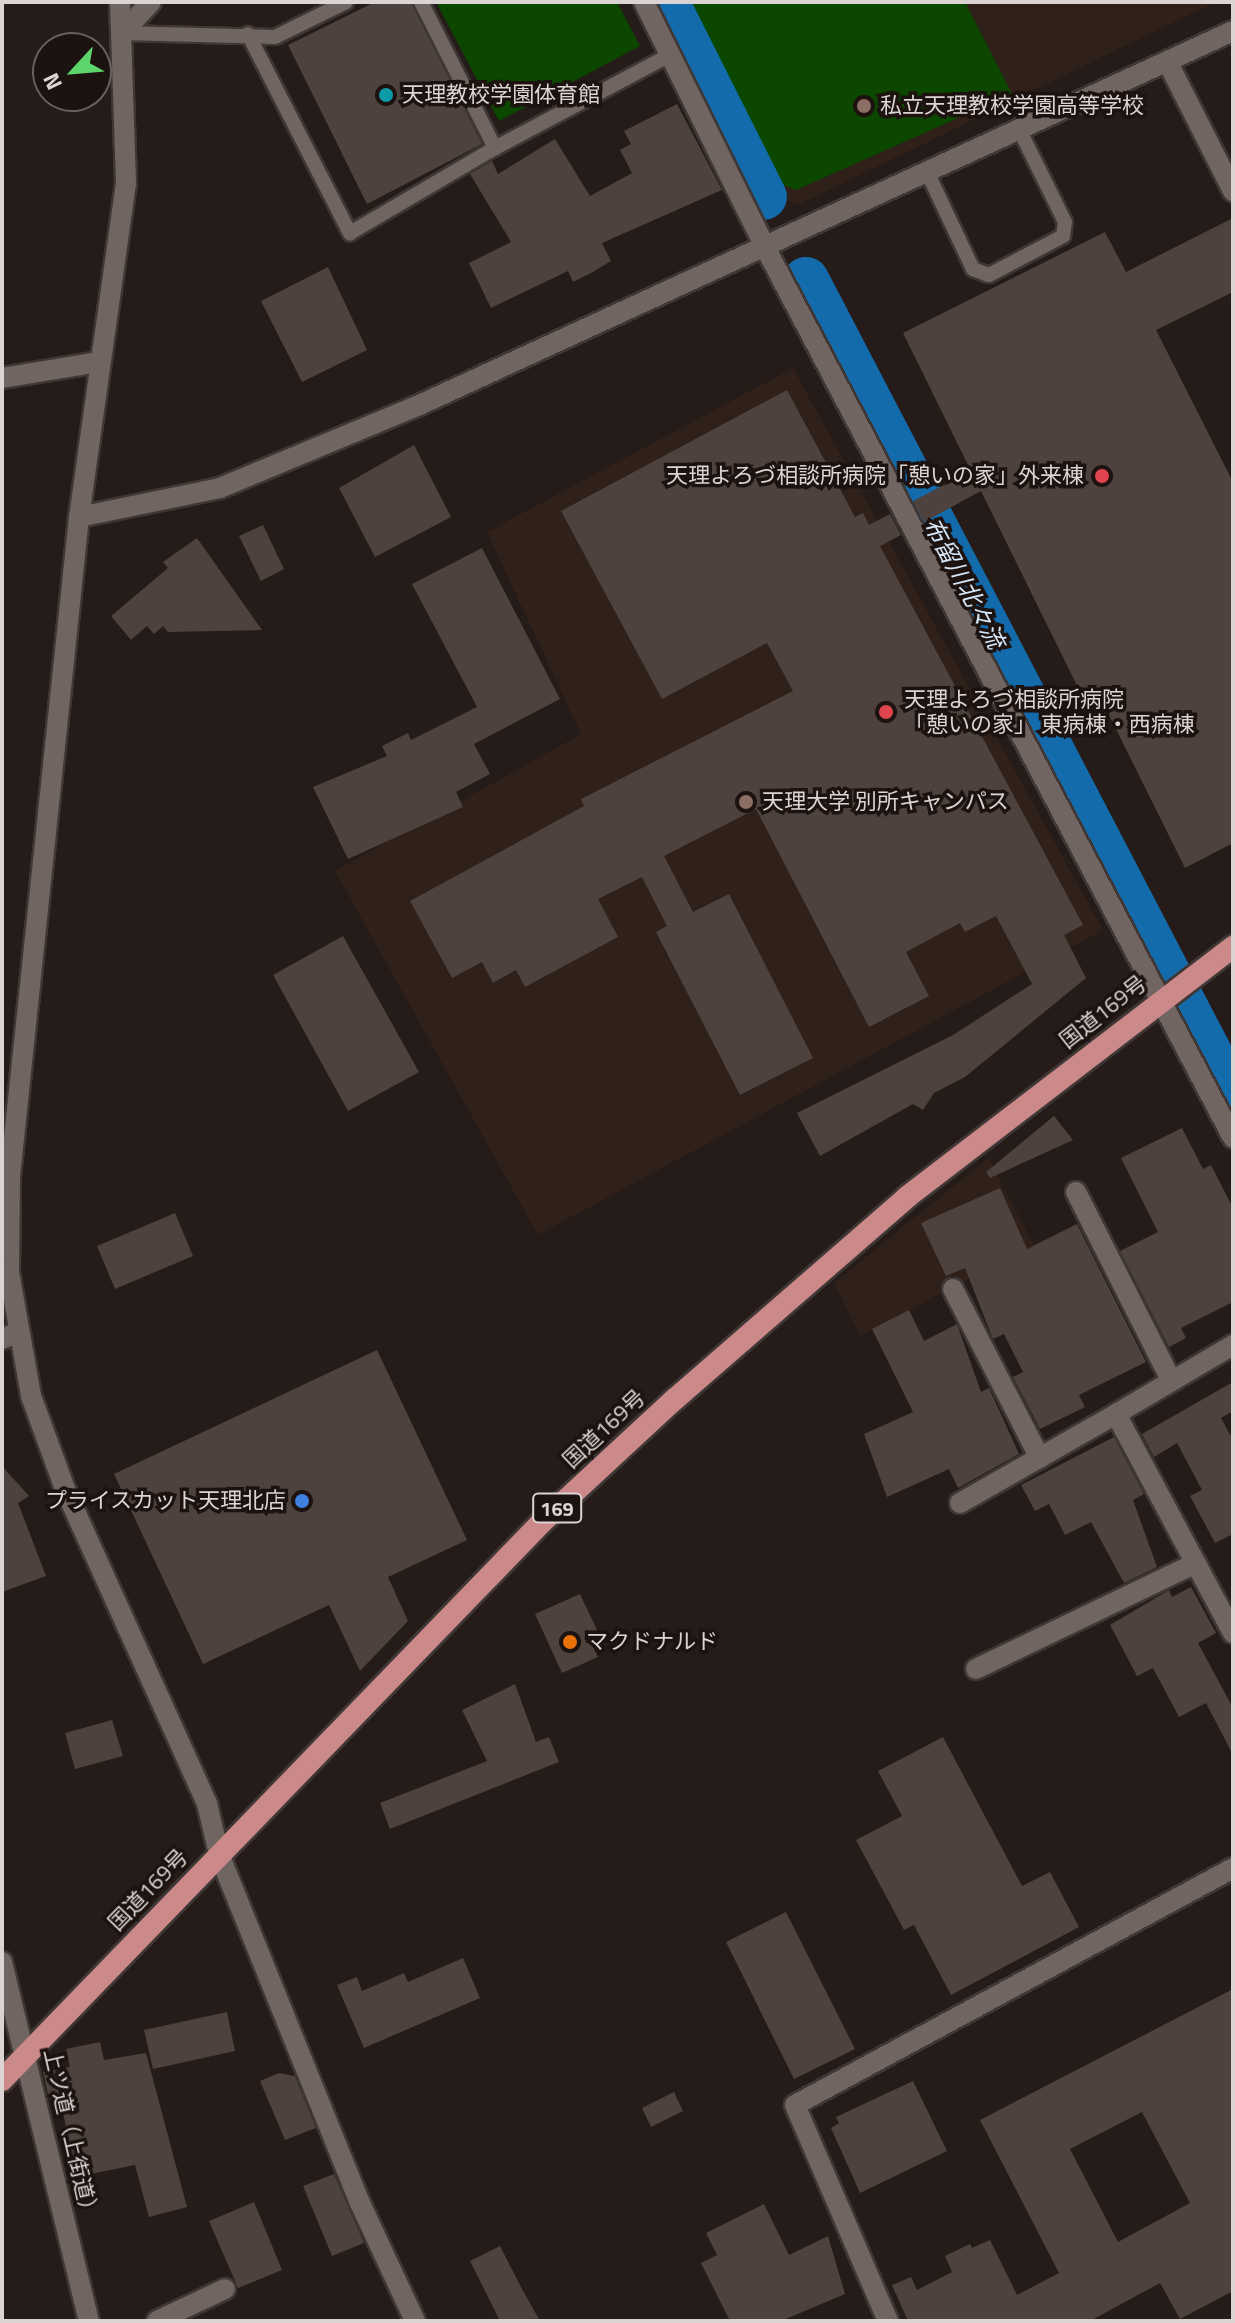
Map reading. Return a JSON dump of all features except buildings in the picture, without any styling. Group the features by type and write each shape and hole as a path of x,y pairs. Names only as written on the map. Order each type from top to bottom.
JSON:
{"highway":[{"name":"国道169号","path":"2,2080 542,1522 675,1399 907,1197 1233,947"}],"street":[{"path":"120,2 126,183 79,517 10,1177 9,1336 65,1489 207,1804 219,1854 360,2203 415,2321"},
{"path":"122,33 151,2"},
{"path":"644,2 1170,993 1233,1138"},
{"path":"79,517 220,488 415,407 771,244 929,176 1233,31"},
{"path":"1168,63 1233,191"},
{"path":"2,378 99,362"},
{"path":"1076,1192 1171,1380"},
{"path":"953,1289 1040,1458"},
{"path":"960,1503 1233,1345"},
{"path":"1116,1414 1233,1633"},
{"path":"976,1669 1196,1563"},
{"path":"888,2321 795,2105 1233,1868"},
{"name":"上ツ道（上街道）","path":"2,1962 28,2054 89,2321"},
{"path":"157,2321 225,2289"}],"lane":[{"path":"122,33 275,37 346,2"},
{"path":"421,2 495,148"},
{"path":"248,34 350,233 495,148 670,55"},
{"path":"929,176 973,269 989,275 1063,236 1065,222 1021,133"}],"shaded area":[{"name":"私立天理教校学園高等学校","path":"674,2 1215,2 798,205 769,191"},
{"name":"天理大学 別所キャンパス","path":"793,368 1103,930 538,1235 335,871 581,734 487,532"},
{"path":"988,1158 1034,1245 860,1336 834,1283"}],"green space":[{"path":"436,2 617,2 640,46 499,121"},
{"name":"私立天理教校学園高等学校","path":"680,2 965,2 1012,94 796,190 774,181"}],"waterway":[{"name":"布留川北々流","path":"666,2 764,197"},
{"name":"布留川北々流","path":"806,280 1233,1099"}],"place":[{"name":"天理教校学園体育館","path":"386,95"},
{"name":"私立天理教校学園高等学校","path":"864,106"},
{"name":"天理よろづ相談所病院「憩いの家」外来棟","path":"1102,476"},
{"name":"天理よろづ相談所病院 「憩いの家」 東病棟・西病棟","path":"886,712"},
{"name":"天理大学 別所キャンパス","path":"746,802"},
{"name":"プライスカット天理北店","path":"302,1501"},
{"name":"マクドナルド","path":"570,1642"}]}
